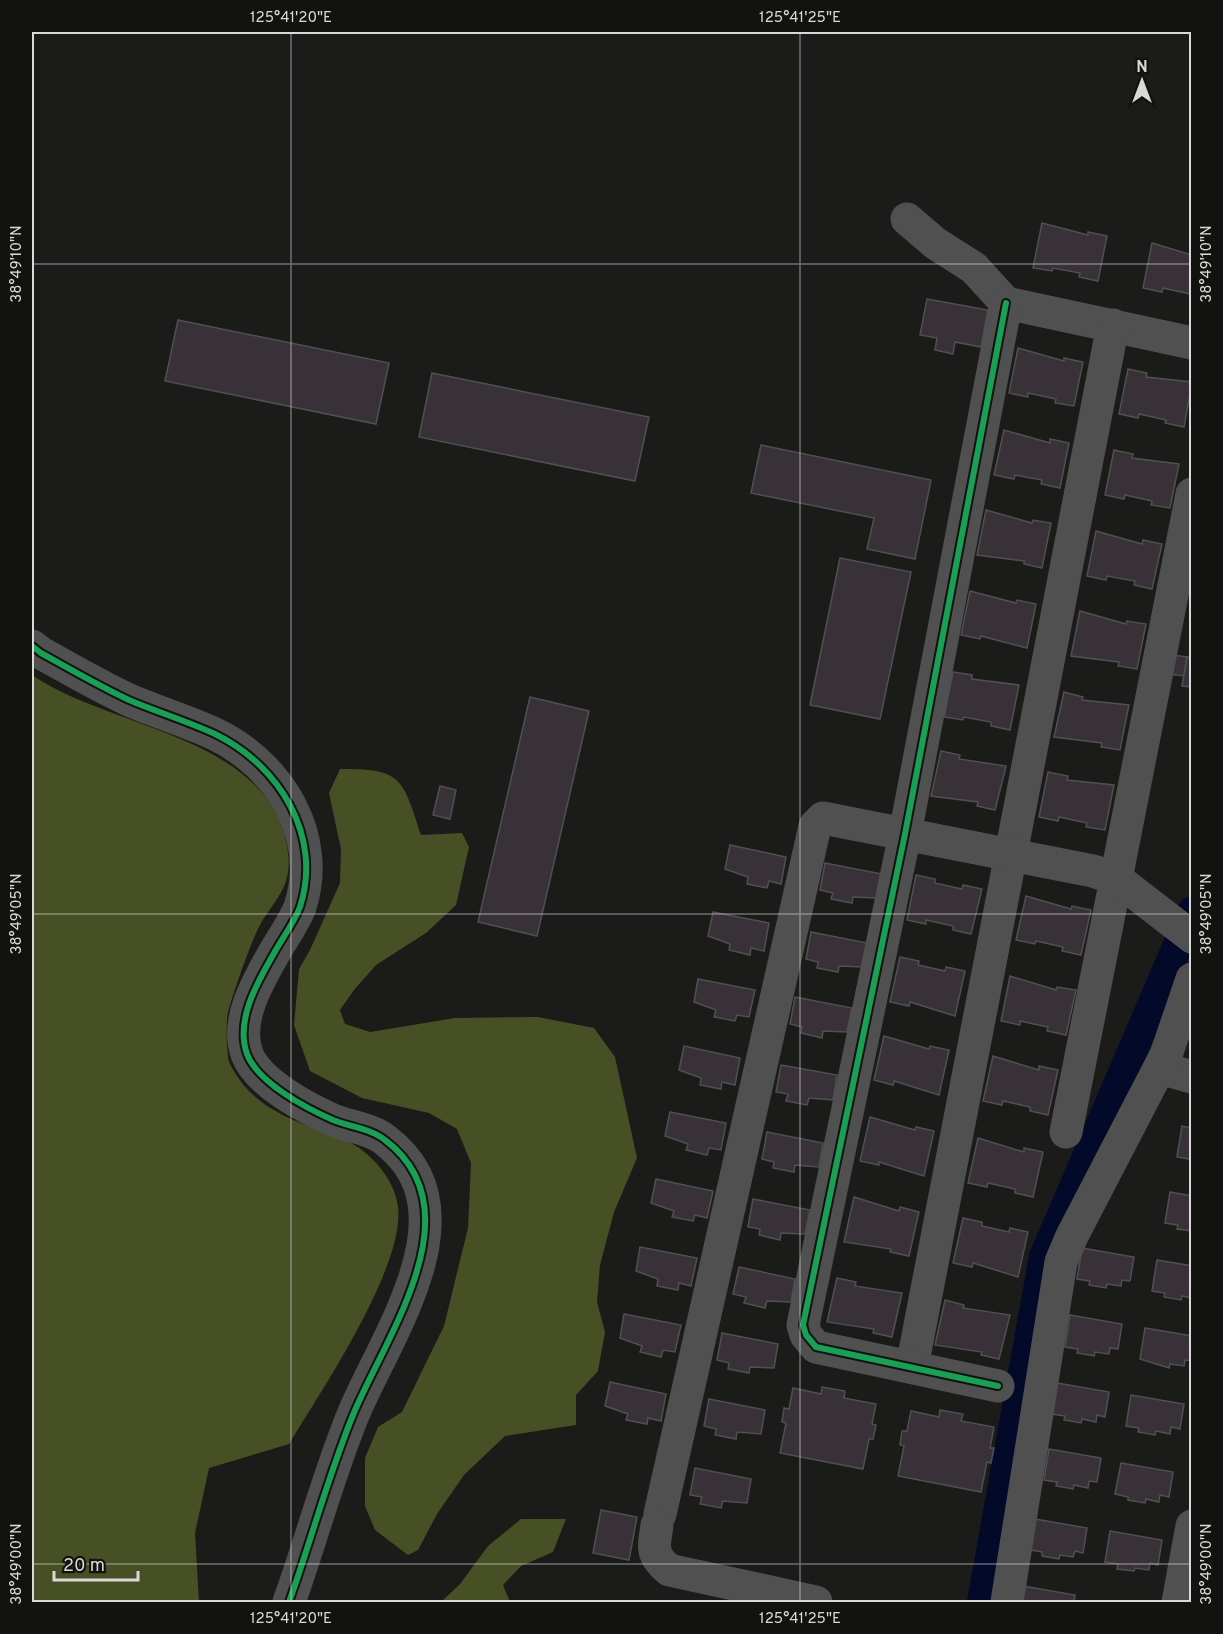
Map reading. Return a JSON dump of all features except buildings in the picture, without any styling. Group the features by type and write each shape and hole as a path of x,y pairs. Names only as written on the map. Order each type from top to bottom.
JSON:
{"street":[{"path":"907,219 935,243 974,268 1006,303 1191,342"},
{"path":"998,1386 816,1347 806,1335 803,1325 905,834 1006,303"},
{"path":"912,1367 1113,325"},
{"path":"1066,1132 1191,494"},
{"path":"32,646 41,654 126,698 217,735 265,768 288,799 303,836 306,872 299,908 258,982 243,1027 247,1054 265,1081 332,1120 383,1137 403,1155 420,1183 425,1214 423,1252 413,1288 353,1416 289,1602"},
{"path":"816,1602 669,1570 657,1560 654,1549 815,826 823,818 1093,871 1117,879 1181,929"},
{"path":"1007,1602 1061,1262 1072,1236 1166,1055 1191,980"},
{"path":"1160,1068 1191,1077"},
{"path":"1178,1602 1191,1526"}],"green space":[{"path":"32,675 65,694 184,740 221,759 252,783 276,813 288,852 288,874 282,890 257,931 228,1012 227,1047 230,1064 240,1081 265,1105 295,1121 345,1140 363,1151 387,1176 398,1207 397,1232 375,1294 339,1362 289,1444 209,1468 195,1533 199,1602 32,1602"},
{"path":"340,769 361,769 388,775 404,789 421,835 462,833 469,847 456,905 426,933 376,965 340,1010 345,1024 370,1032 455,1018 538,1017 594,1028 615,1057 637,1158 614,1212 600,1265 597,1302 605,1332 598,1371 576,1395 576,1425 505,1436 464,1475 437,1514 418,1550 408,1555 375,1530 365,1506 365,1458 378,1427 402,1412 444,1326 468,1228 471,1163 457,1129 429,1113 362,1098 310,1071 294,1025 299,969 340,883 341,849 329,793"},
{"path":"521,1519 566,1519 553,1552 521,1566 503,1585 510,1602 441,1602 460,1584 488,1546"}],"waterway":[{"path":"982,1602 1044,1257 1192,912"}],"cycle path":[{"path":"998,1386 816,1347 806,1335 803,1325 905,834 1006,303"},
{"path":"32,646 118,695 215,734 238,747 259,764 276,784 290,806 300,829 305,854 306,880 300,907 260,978 250,1003 244,1029 247,1054 261,1075 284,1093 333,1120 367,1131 385,1140 412,1169 424,1202 424,1237 416,1274 402,1312 344,1438 289,1602"}]}
